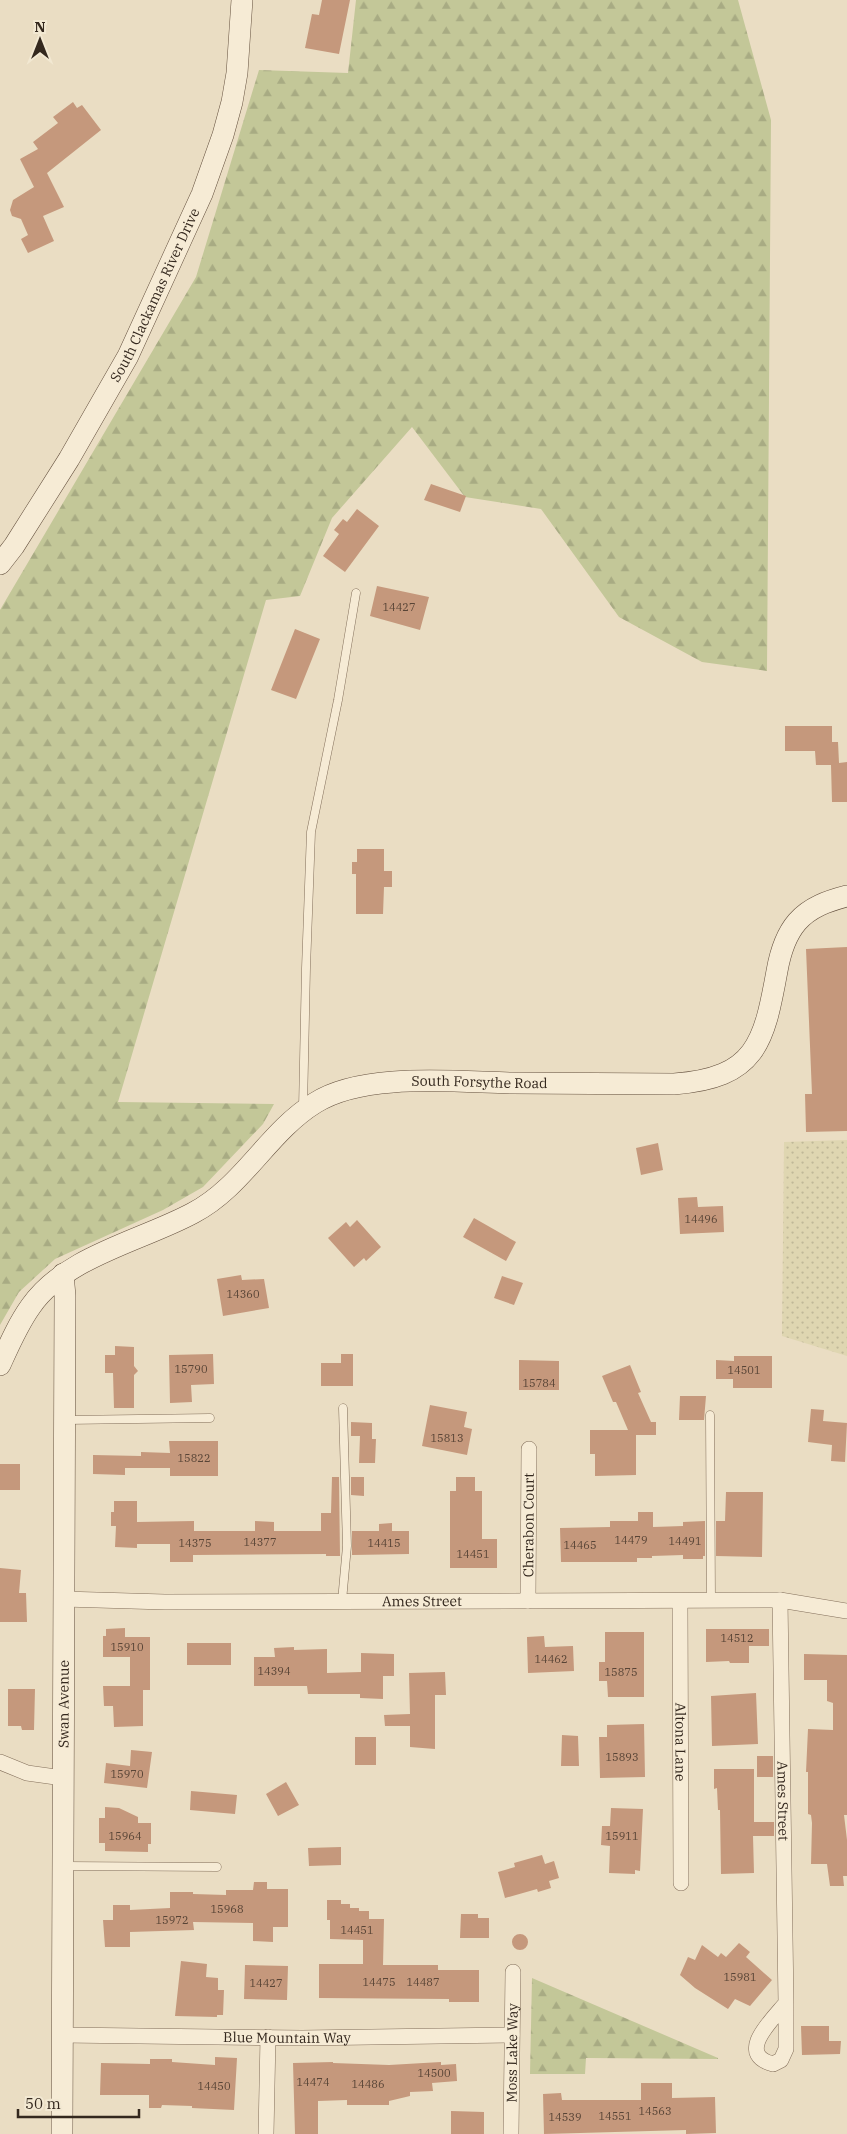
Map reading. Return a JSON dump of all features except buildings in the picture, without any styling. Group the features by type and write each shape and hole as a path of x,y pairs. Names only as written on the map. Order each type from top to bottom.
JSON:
{"street":[{"name":"South Clackamas River Drive","path":"0,564 14,546 69,459 128,356 202,194 223,135 232,102 237,73 242,0"},
{"name":"South Forsythe Road","path":"0,1365 14,1334 31,1305 63,1274 107,1251 159,1230 199,1210 239,1177 283,1128 304,1110 328,1095 341,1090 389,1083 674,1084 712,1078 738,1066 752,1052 760,1039 770,1011 786,938 796,923 815,908 847,896"},
{"name":"Swan Avenue","path":"62,2134 65,1296 63,1274"},
{"name":"Cherabon Court","path":"528,1601 529,1449"},
{"name":"Ames Street","path":"63,1599 165,1602 780,1600 847,1611"},
{"name":"Ames Street","path":"780,1600 786,2003"},
{"name":"Altona Lane","path":"680,1601 681,1883"},
{"path":"0,1762 27,1773 63,1778"},
{"name":"Moss Lake Way","path":"511,2134 513,1972"},
{"name":"Blue Mountain Way","path":"63,2036 512,2035"},
{"path":"266,2134 268,2037"}],"lane":[{"path":"304,1110 306,968 311,832 338,700 356,593"},
{"path":"342,1408 347,1546 342,1601"},
{"path":"710,1415 711,1601"},
{"path":"64,1420 210,1418"},
{"path":"63,1866 217,1867"}],"shaded area":[{"path":"847,1140 847,1356 782,1336 784,1142"}],"green space":[{"path":"356,0 738,0 771,120 767,671 702,662 619,617 541,509 465,497 412,427 332,518 300,596 266,600 118,1102 274,1104 263,1124 203,1187 163,1210 55,1259 19,1292 0,1325 0,610 196,277 259,70 348,73"},
{"path":"532,1978 718,2059 586,2058 585,2074 530,2074"}]}
